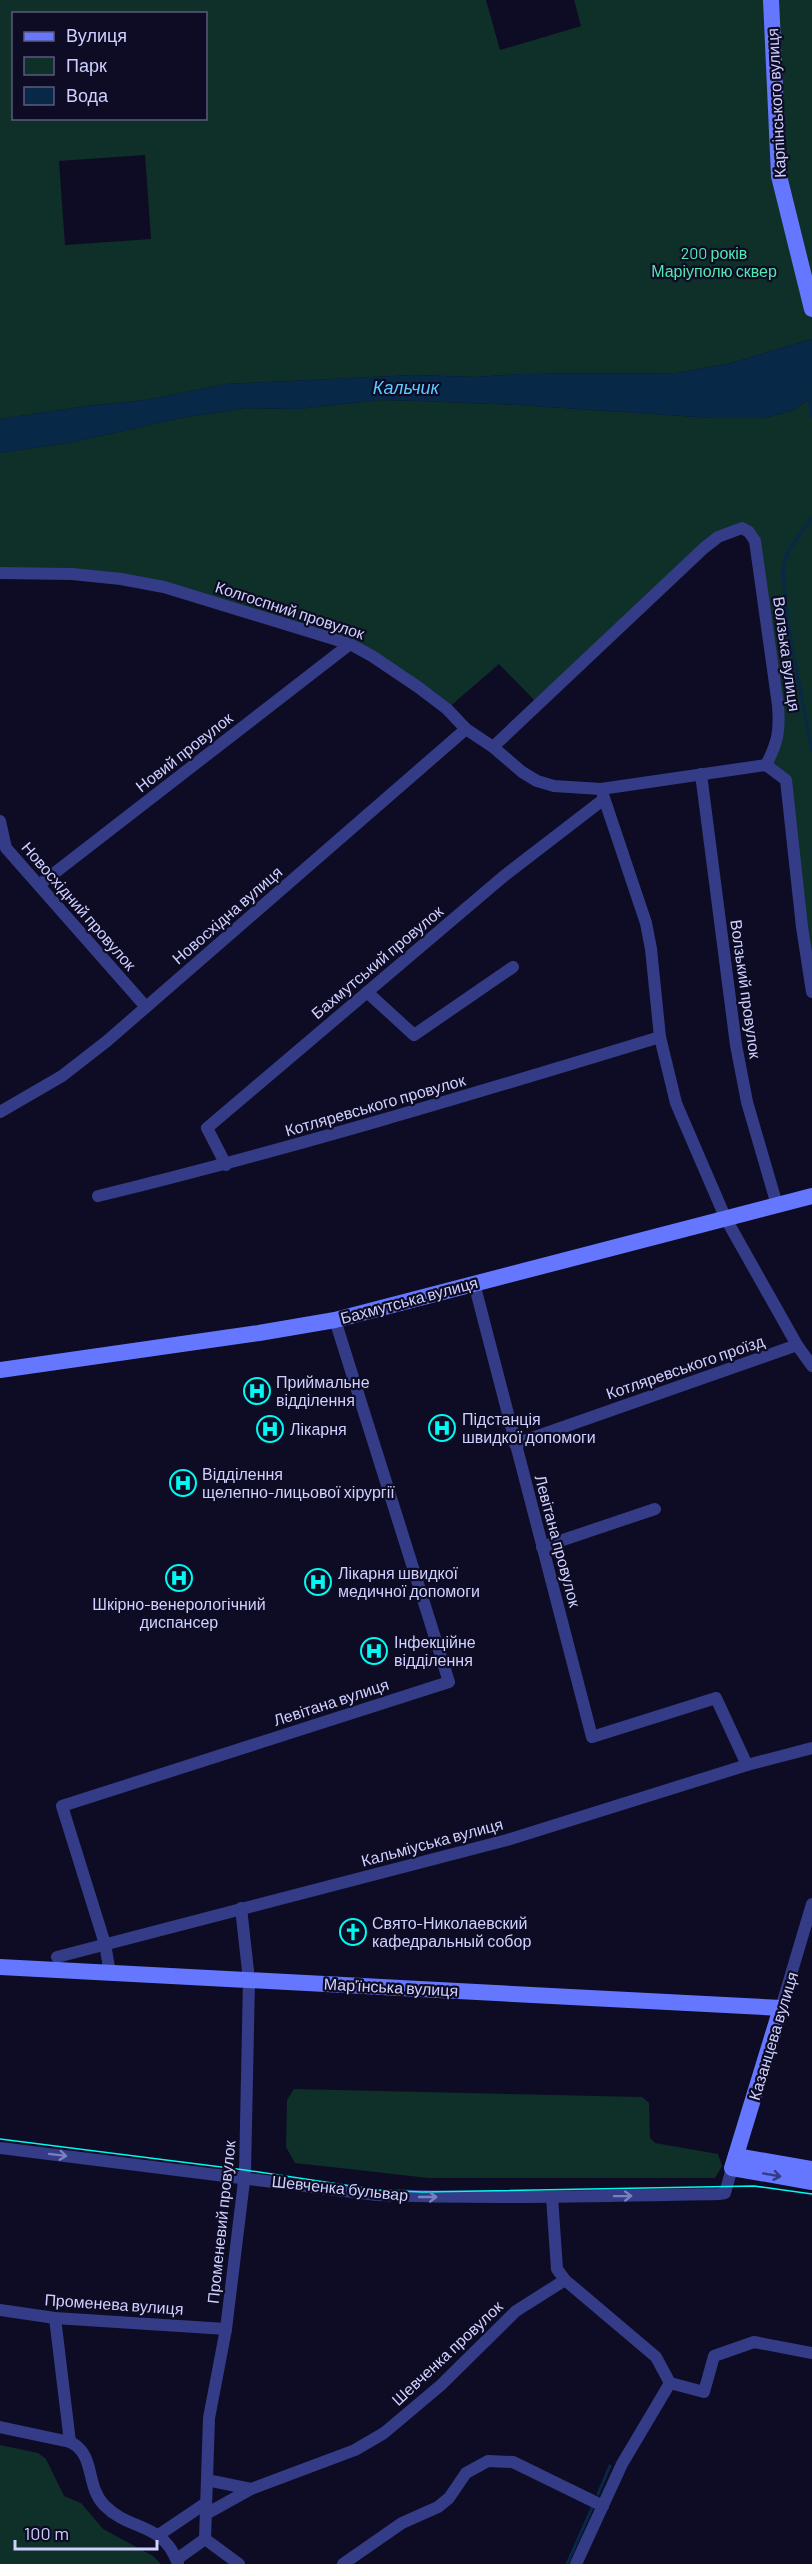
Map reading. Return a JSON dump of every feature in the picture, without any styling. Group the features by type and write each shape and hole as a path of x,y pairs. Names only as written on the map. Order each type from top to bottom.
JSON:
{"street":[{"name":"Карпінського вулиця","path":"771,0 779,176 812,309"},
{"name":"Волзька вулиця","path":"493,747 704,548 724,534 742,528 749,532 755,540 778,705 780,725 777,743 766,765"},
{"name":"Колгоспний провулок","path":"0,573 72,574 121,579 164,587 350,644 418,687 447,709 466,729 493,747 522,772 537,781 554,786 602,794 701,774 766,765"},
{"name":"Новий провулок","path":"39,885 350,644"},
{"name":"Новосхідна вулиця","path":"0,1112 62,1076 146,1007 466,729"},
{"path":"766,765 786,780 802,927 812,992"},
{"name":"Волзький провулок","path":"701,774 736,1045 747,1102 777,1205"},
{"path":"602,794 646,923 660,1037 671,1088 726,1218 797,1345 812,1366"},
{"name":"Бахмутський провулок","path":"226,1165 207,1128 602,794"},
{"name":"Новосхідний провулок","path":"0,821 3,850 39,885 146,1007"},
{"path":"367,992 414,1035 513,967"},
{"name":"Котляревського провулок","path":"98,1196 226,1165 660,1037"},
{"name":"Бахмутська вулиця","path":"0,1370 334,1320 812,1196"},
{"name":"Левітана провулок","path":"474,1283 592,1737 716,1698 747,1765"},
{"name":"Левітана вулиця","path":"110,1973 105,1944 62,1806 449,1682 334,1320"},
{"name":"Котляревського проїзд","path":"515,1444 797,1345"},
{"path":"542,1546 655,1509"},
{"name":"Кальміуська вулиця","path":"57,1957 507,1840 747,1765 812,1748"},
{"name":"Казанцева вулиця","path":"734,2162 812,1904"},
{"name":"Променевий провулок","path":"205,2539 209,2418 226,2329 245,2178 249,1980 240,1908"},
{"name":"Мар'їнська вулиця","path":"0,1967 781,2008"},
{"name":"Шевченка бульвар","path":"0,2148 377,2195 552,2198 719,2194 725,2193 734,2162"},
{"path":"734,2162 812,2169"},
{"path":"734,2162 812,2182"},
{"path":"552,2198 556,2269 565,2280 657,2360 669,2381 704,2392 714,2356 754,2342 812,2353"},
{"name":"Шевченка провулок","path":"160,2534 206,2509 251,2489 355,2450 377,2438 441,2385 502,2322 565,2280"},
{"name":"Променева вулиця","path":"0,2310 55,2318 226,2329"},
{"path":"55,2318 69,2442"},
{"path":"576,2564 622,2464 669,2381"},
{"path":"0,2427 79,2446 85,2455 94,2488 102,2503 114,2514 160,2534 177,2562 205,2539 239,2564"},
{"path":"343,2564 402,2523 438,2506 448,2498 466,2473 488,2461 513,2462 603,2506"},
{"path":"207,2480 251,2489"}],"green space":[{"name":"200 років Маріуполю сквер","path":"0,0 486,0 500,50 581,26 574,0 771,0 777,159 812,310 812,339 731,363 677,373 521,374 475,377 414,375 226,384 146,400 0,419","holes":["145,155 151,239 65,245 59,161"]},
{"path":"776,0 812,0 812,290 787,194"},
{"path":"812,398 812,992 786,780 766,765 777,743 749,532 730,531 538,704 499,664 447,709 372,656 164,587 0,573 0,453 73,442 181,418 246,408 298,409 380,400 519,405 712,418 764,418 791,411"},
{"path":"294,2089 642,2097 649,2103 650,2138 655,2143 718,2154 722,2166 715,2178 429,2178 295,2163 286,2147 287,2100"},
{"path":"0,2445 38,2453 46,2459 64,2496 81,2503 103,2529 153,2556 161,2564 0,2564"}],"water":[{"name":"Кальчик","path":"812,339 812,398 791,411 764,418 712,418 519,405 380,400 298,409 246,408 181,418 73,442 0,453 0,419 146,400 226,384 414,375 475,377 521,374 677,373 731,363"}],"waterway":[{"path":"809,397 812,416"},
{"path":"812,518 788,551 783,576 790,636 812,751"},
{"path":"598,2494 610,2466"},
{"path":"567,2564 592,2508"}],"tram line":[{"path":"0,2139 245,2170 378,2190 422,2192 754,2186 812,2194"}],"place":[{"name":"Приймальне відділення","path":"257,1391"},
{"name":"Підстанція швидкої допомоги","path":"442,1428"},
{"name":"Лікарня","path":"270,1429"},
{"name":"Відділення щелепно-лицьової хірургії","path":"183,1483"},
{"name":"Шкірно-венерологічний диспансер","path":"179,1578"},
{"name":"Лікарня швидкої медичної допомоги","path":"318,1582"},
{"name":"Інфекційне відділення","path":"374,1651"},
{"name":"Свято-Николаевский кафедральный собор","path":"353,1932"}]}
